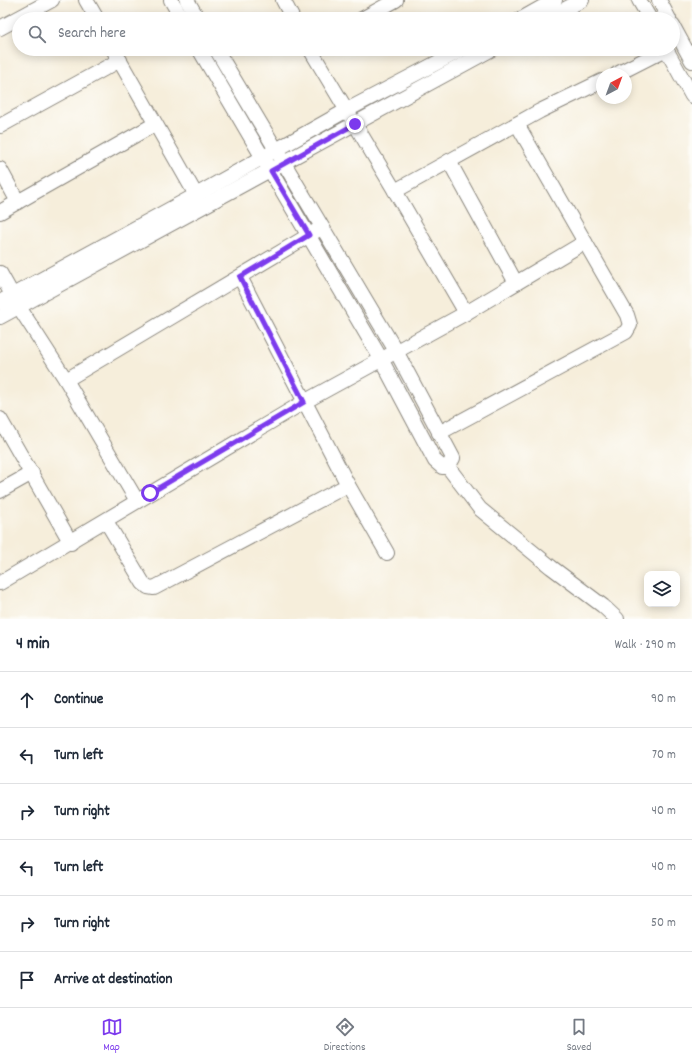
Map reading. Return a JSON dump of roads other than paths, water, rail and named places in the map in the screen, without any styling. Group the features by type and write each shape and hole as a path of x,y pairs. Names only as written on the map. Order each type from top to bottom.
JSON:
{"street":[{"path":"30,12 52,0"},
{"path":"86,0 93,12"},
{"path":"171,0 178,12"},
{"path":"188,0 194,12"},
{"path":"282,0 289,12"},
{"path":"375,12 396,0"},
{"path":"560,12 582,0"},
{"path":"639,0 646,12"},
{"path":"659,0 665,12"},
{"path":"533,12 549,2"},
{"path":"0,28 12,22"},
{"path":"680,39 692,61"},
{"path":"0,126 114,56"},
{"path":"117,56 196,195"},
{"path":"204,56 269,153"},
{"path":"220,56 277,168 309,235 381,359 435,461 442,467 448,467"},
{"path":"314,56 466,313"},
{"path":"0,317 10,301 269,153 450,56"},
{"path":"10,301 277,168 479,56"},
{"path":"629,68 652,56"},
{"path":"670,56 692,96"},
{"path":"395,191 517,124 596,84"},
{"path":"0,212 155,124"},
{"path":"439,433 626,332 630,325 627,315 517,124"},
{"path":"450,161 516,283"},
{"path":"277,168 322,228 396,351 453,458 448,467"},
{"path":"0,169 18,202"},
{"path":"66,380 322,228"},
{"path":"0,583 70,543 137,501 304,402 466,313 585,242"},
{"path":"0,273 10,301 66,380 137,501"},
{"path":"240,277 348,485 387,553"},
{"path":"0,419 32,473 70,543"},
{"path":"448,467 480,509 551,568 603,606 617,619"},
{"path":"0,491 32,473"},
{"path":"106,521 143,583 148,588 154,588 348,485"}]}
